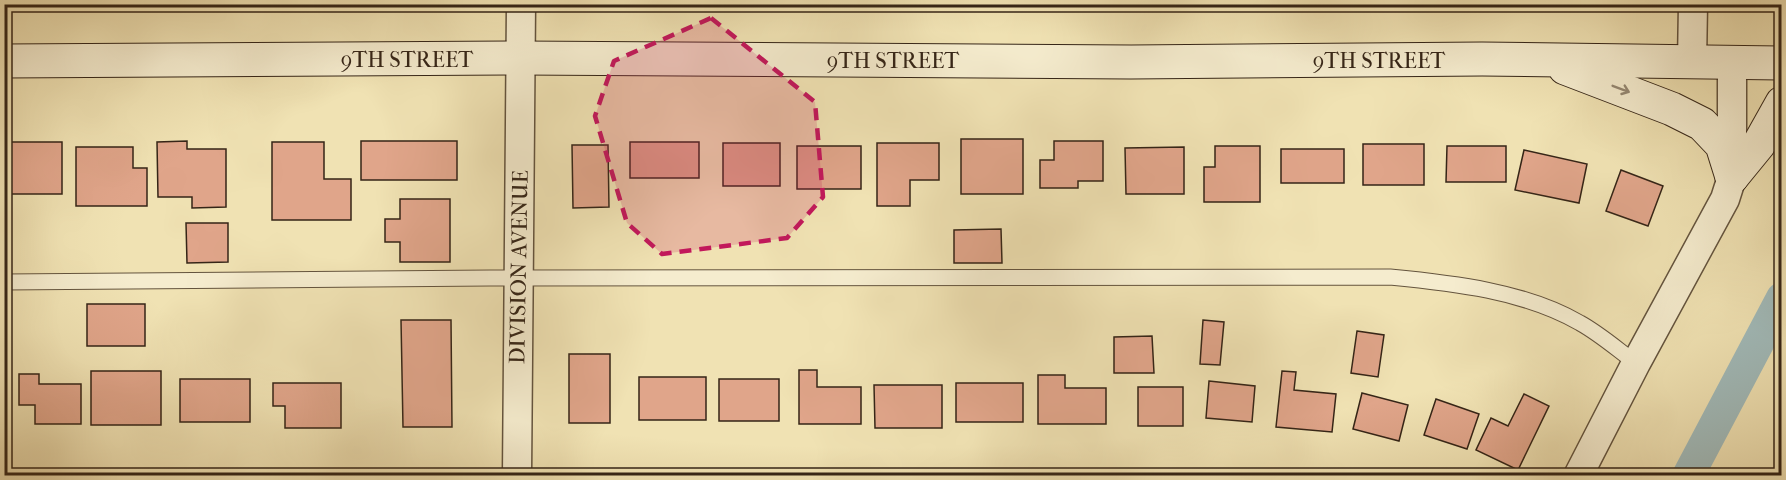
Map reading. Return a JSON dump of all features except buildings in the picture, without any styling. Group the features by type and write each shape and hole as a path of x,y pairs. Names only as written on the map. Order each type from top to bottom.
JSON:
{"street":[{"name":"DIVISION AVENUE","path":"517,476 521,4"},
{"path":"1692,63 1693,4"},
{"name":"9TH STREET","path":"4,61 520,58 1131,62 1385,59 1782,63"},
{"path":"1546,61 1672,109 1702,124 1722,145 1732,177"},
{"path":"1578,476 1725,199 1732,177 1732,63"},
{"path":"1732,177 1759,144 1782,103"}],"lane":[{"path":"4,282 518,278 1390,277 1452,283 1539,303 1580,323 1636,363"}],"highlighted area":[{"path":"711,18 815,102 823,197 787,238 662,254 627,223 595,116 614,61"}],"waterway":[{"path":"1688,476 1782,298"}]}
